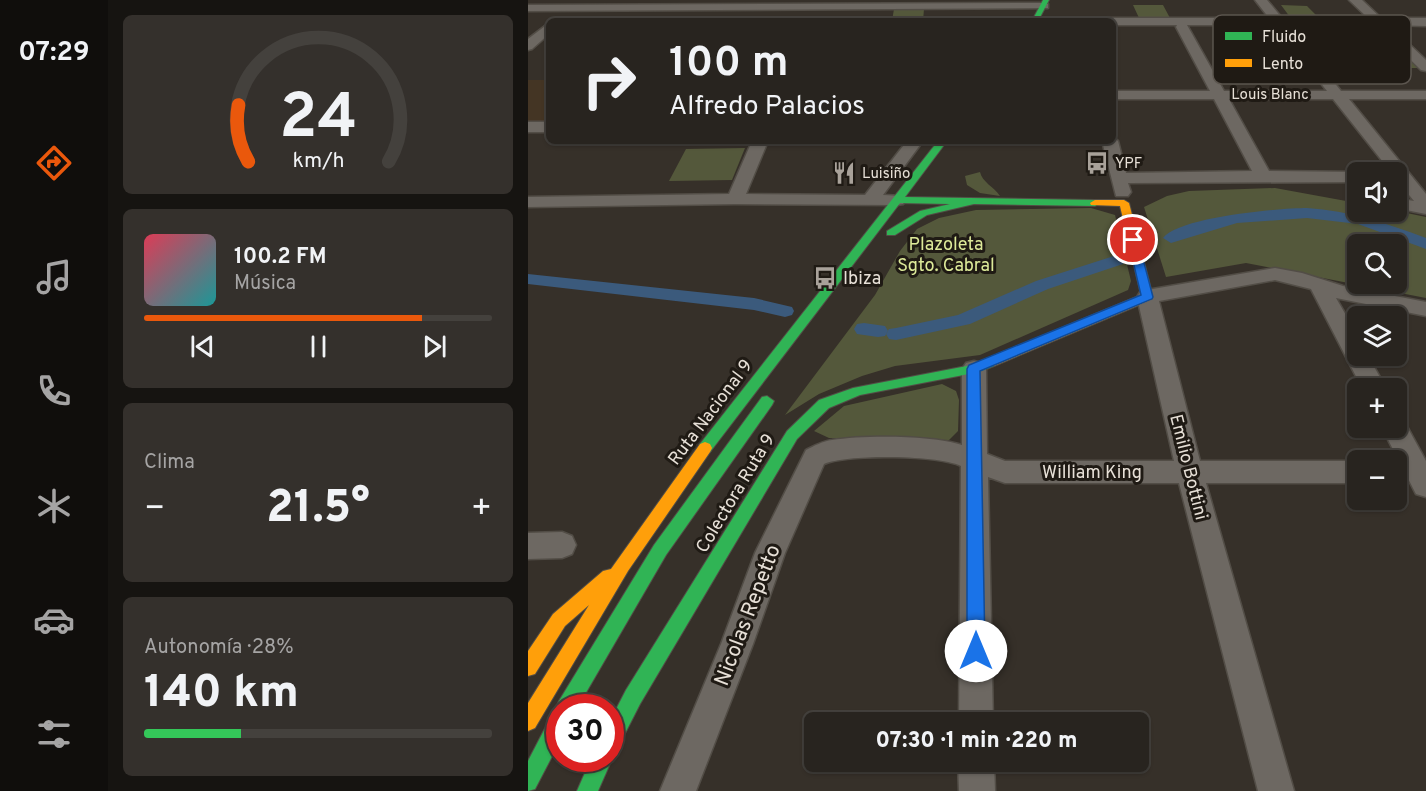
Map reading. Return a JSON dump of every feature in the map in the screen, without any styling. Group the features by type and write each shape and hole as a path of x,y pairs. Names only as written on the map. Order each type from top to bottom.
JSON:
{"main road":[{"path":"1049,18 1058,0"},
{"path":"1037,18 1045,3"},
{"name":"Ruta Nacional 9","path":"528,721 622,566 699,455 941,144"},
{"path":"929,184 887,238 932,210 975,201"},
{"path":"948,186 975,201"},
{"path":"897,200 1124,203"},
{"name":"Emilio Bottini","path":"1124,203 1147,297"},
{"name":"Colectora Ruta 9","path":"624,715 777,457 792,435 809,416 824,404 858,391 974,369 1147,297"},
{"path":"574,694 660,550 775,390"},
{"path":"528,668 559,620 622,566"},
{"path":"528,782 546,747"},
{"path":"587,791 596,772"}],"street":[{"path":"1261,0 1274,15"},
{"path":"1355,0 1371,15"},
{"path":"533,4 570,8 712,4 813,7 1045,3"},
{"path":"1018,18 1025,5"},
{"path":"808,18 813,7"},
{"path":"558,18 570,8"},
{"path":"1079,17 1108,18"},
{"path":"1116,18 1213,22"},
{"path":"1411,23 1426,22"},
{"path":"1116,27 1213,26"},
{"path":"1182,27 1213,83"},
{"path":"1411,27 1426,28"},
{"path":"528,48 546,30"},
{"path":"528,48 546,50"},
{"path":"1411,53 1426,67"},
{"path":"1213,84 1263,176"},
{"path":"1329,84 1388,162"},
{"name":"Louis Blanc","path":"1116,95 1426,95"},
{"path":"528,127 546,127"},
{"path":"735,199 759,144"},
{"path":"870,200 913,144"},
{"name":"Emilio Bottini","path":"1111,144 1124,203"},
{"path":"1263,176 1347,193"},
{"path":"1119,178 1347,177"},
{"path":"1407,186 1426,207"},
{"path":"528,202 735,199 897,200"},
{"path":"528,214 788,211 825,200"},
{"path":"1407,204 1426,207"},
{"path":"1147,297 1265,274 1286,274 1320,287 1426,309"},
{"path":"1320,287 1369,378"},
{"name":"Emilio Bottini","path":"1147,297 1190,472 1276,791"},
{"path":"974,369 976,712"},
{"path":"1400,438 1417,476"},
{"name":"William King","path":"831,450 934,450 975,459 994,470 1005,472 1347,472"},
{"name":"Nicolas Repetto","path":"678,791 737,644 770,553 800,483 815,457 831,450"},
{"path":"528,546 562,545"},
{"path":"976,772 977,791"}],"shaded area":[{"path":"528,80 546,80 546,121 528,122"}],"green space":[{"path":"1133,5 1163,5 1170,18 1139,18"},
{"path":"1281,5 1307,6 1316,15 1288,15"},
{"path":"894,9 924,9 923,18 892,18"},
{"path":"1411,61 1418,68 1411,68"},
{"path":"745,148 732,180 669,181 686,149"},
{"path":"980,172 983,179 1000,196 980,193 967,185 965,176"},
{"path":"1275,188 1347,201 1347,222 1407,222 1407,213 1426,217 1426,298 1405,294 1407,234 1347,234 1347,283 1246,263 1166,277 1144,207 1167,196 1189,191"},
{"name":"Plazoleta Sgto. Cabral","path":"1091,208 1115,215 1131,281 1128,290 980,355 895,366 862,376 819,394 785,415 875,295 900,251 917,229 939,218 976,210"},
{"path":"942,384 956,391 959,400 958,431 949,440 829,438 814,431 844,406"}],"waterway":[{"path":"1171,238 1214,223 1237,218 1307,213 1362,220 1426,244"},
{"path":"896,334 963,320 1042,285 1117,260"},
{"path":"528,279 754,304 785,311"},
{"path":"864,329 878,331"}],"traffic: fast":[{"path":"1037,18 1046,0"},
{"path":"705,448 941,144"},
{"path":"897,200 1095,203"},
{"path":"891,233 924,213 975,201"},
{"path":"624,715 792,435 824,404 858,391 974,369 989,363"},
{"path":"574,694 660,550 767,401"},
{"path":"528,782 546,747"},
{"path":"587,791 596,772"}],"traffic: slow":[{"path":"989,363 1147,297 1124,203 1095,203"},
{"path":"528,721 622,566 705,448"},
{"path":"528,667 559,620 609,576"}],"place":[{"name":"YPF","path":"1097,163"},
{"name":"Luisiño","path":"844,173"},
{"name":"Ibiza","path":"825,278"}],"route":[{"path":"976,651 974,369 1147,297 1133,240"}]}
